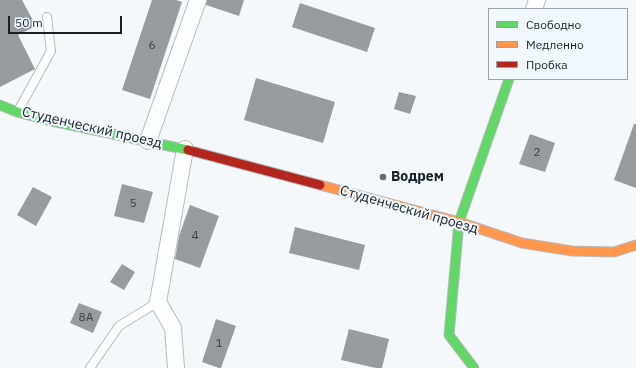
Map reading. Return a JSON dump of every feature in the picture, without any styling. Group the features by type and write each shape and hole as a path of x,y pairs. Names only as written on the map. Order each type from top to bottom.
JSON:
{"street":[{"path":"148,141 198,0"},
{"path":"474,368 465,360 449,335 459,222 509,80"},
{"name":"Студенческий проезд","path":"0,105 17,112 47,120 184,149 459,222 522,244 572,251 614,252 636,245"},
{"path":"176,368 173,328 158,302 184,149"}],"lane":[{"path":"17,112 51,50 46,17"},
{"path":"90,368 120,326 158,302"}],"building":[{"path":"0,0 22,0 36,26 18,35 35,69 0,87"},
{"path":"152,0 176,0 182,2 150,99 122,90"},
{"path":"207,0 244,0 239,16 206,5"},
{"path":"300,3 375,28 367,52 292,27"},
{"path":"256,78 335,102 323,143 244,120"},
{"path":"399,92 416,96 410,114 394,109"},
{"path":"634,124 636,124 636,188 614,180"},
{"path":"530,134 555,143 545,172 519,164"},
{"path":"122,184 153,192 144,223 114,216"},
{"path":"33,187 52,197 36,226 17,215"},
{"path":"190,205 219,216 200,268 175,259 179,236"},
{"path":"295,227 365,245 359,270 289,253"},
{"path":"122,264 135,272 124,290 110,282"},
{"path":"79,303 102,312 93,333 70,323"},
{"path":"216,319 236,326 221,368 202,362"},
{"path":"349,329 389,339 382,368 341,360"}],"traffic: fast":[{"path":"474,368 449,335 459,222 509,80"},
{"path":"0,105 17,112 47,120 188,150"}],"traffic: slow":[{"path":"320,185 459,222 522,243 572,251 614,252 636,245"}],"traffic: jam":[{"path":"188,150 320,185"}],"place":[{"name":"Водрем","path":"383,177"}]}
